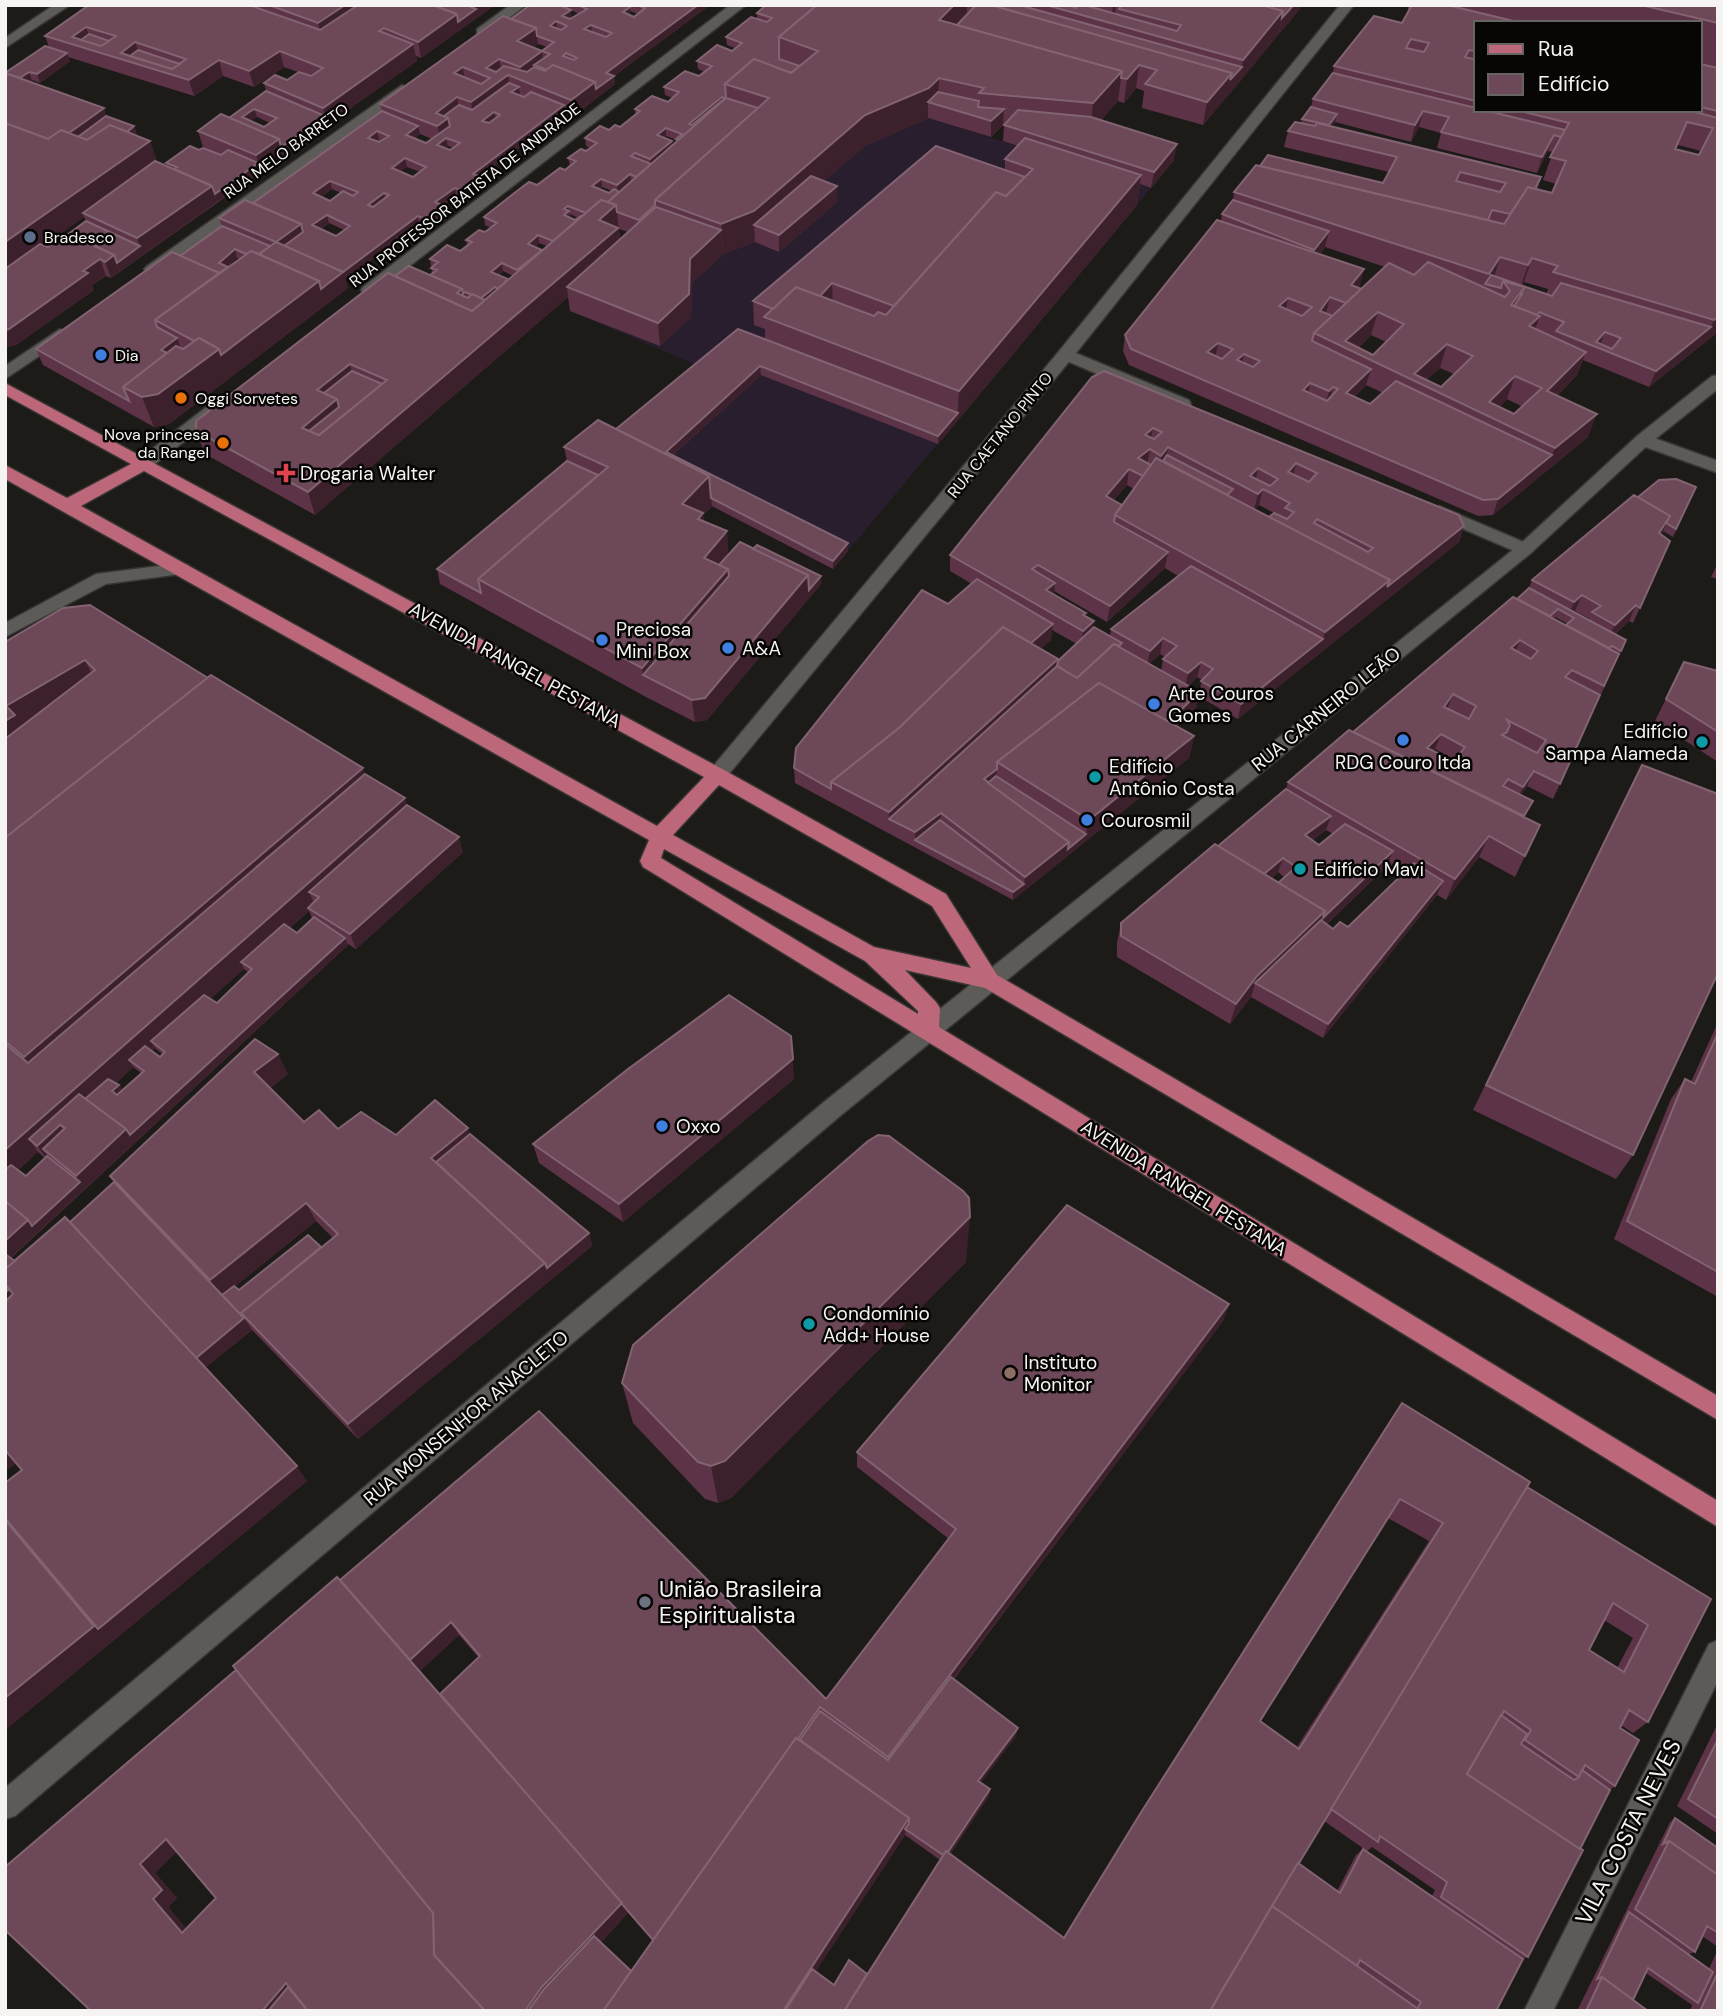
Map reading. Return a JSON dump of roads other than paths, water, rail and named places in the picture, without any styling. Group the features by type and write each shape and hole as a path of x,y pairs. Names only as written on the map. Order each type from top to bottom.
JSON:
{"main road":[{"name":"AVENIDA RANGEL PESTANA","path":"5,388 717,775 939,900 990,981"},
{"path":"68,505 145,463"},
{"name":"AVENIDA RANGEL PESTANA","path":"5,471 869,954 990,981 1718,1409"},
{"name":"RUA CAETANO PINTO","path":"650,860 651,851 660,837 717,775"},
{"name":"AVENIDA RANGEL PESTANA","path":"650,860 1718,1516"},
{"path":"869,954 896,975 929,1008 928,1031"}],"street":[{"path":"5,44 63,5"},
{"path":"474,37 519,5"},
{"name":"RUA PROFESSOR BATISTA DE ANDRADE","path":"354,302 739,5"},
{"name":"RUA CAETANO PINTO","path":"717,775 1066,354 1347,5"},
{"name":"RUA MELO BARRETO","path":"139,278 419,77"},
{"path":"5,374 72,326"},
{"path":"1066,354 1198,410"},
{"name":"RUA CARNEIRO LEÃO","path":"928,1031 1525,549 1643,440 1718,380"},
{"path":"145,463 233,395"},
{"path":"1643,440 1718,467"},
{"path":"1424,506 1525,549"},
{"path":"5,631 102,578 182,569"},
{"name":"RUA MONSENHOR ANACLETO","path":"5,1806 928,1031"},
{"name":"VILA COSTA NEVES","path":"1538,2011 1718,1653"}],"place":[{"name":"Bradesco","path":"30,237"},
{"name":"Dia","path":"101,355"},
{"name":"Oggi Sorvetes","path":"181,398"},
{"name":"Nova princesa da Rangel","path":"223,443"},
{"name":"Drogaria Walter","path":"286,473"},
{"name":"Preciosa Mini Box","path":"602,640"},
{"name":"A&A","path":"728,648"},
{"name":"Arte Couros Gomes","path":"1154,704"},
{"name":"RDG Couro ltda","path":"1403,740"},
{"name":"Edifício Sampa Alameda","path":"1702,742"},
{"name":"Edifício Antônio Costa","path":"1095,777"},
{"name":"Courosmil","path":"1087,820"},
{"name":"Edifício Mavi","path":"1300,869"},
{"name":"Oxxo","path":"662,1126"},
{"name":"Condomínio Add+ House","path":"809,1324"},
{"name":"Instituto Monitor","path":"1010,1373"},
{"name":"União Brasileira Espiritualista","path":"645,1602"}]}
